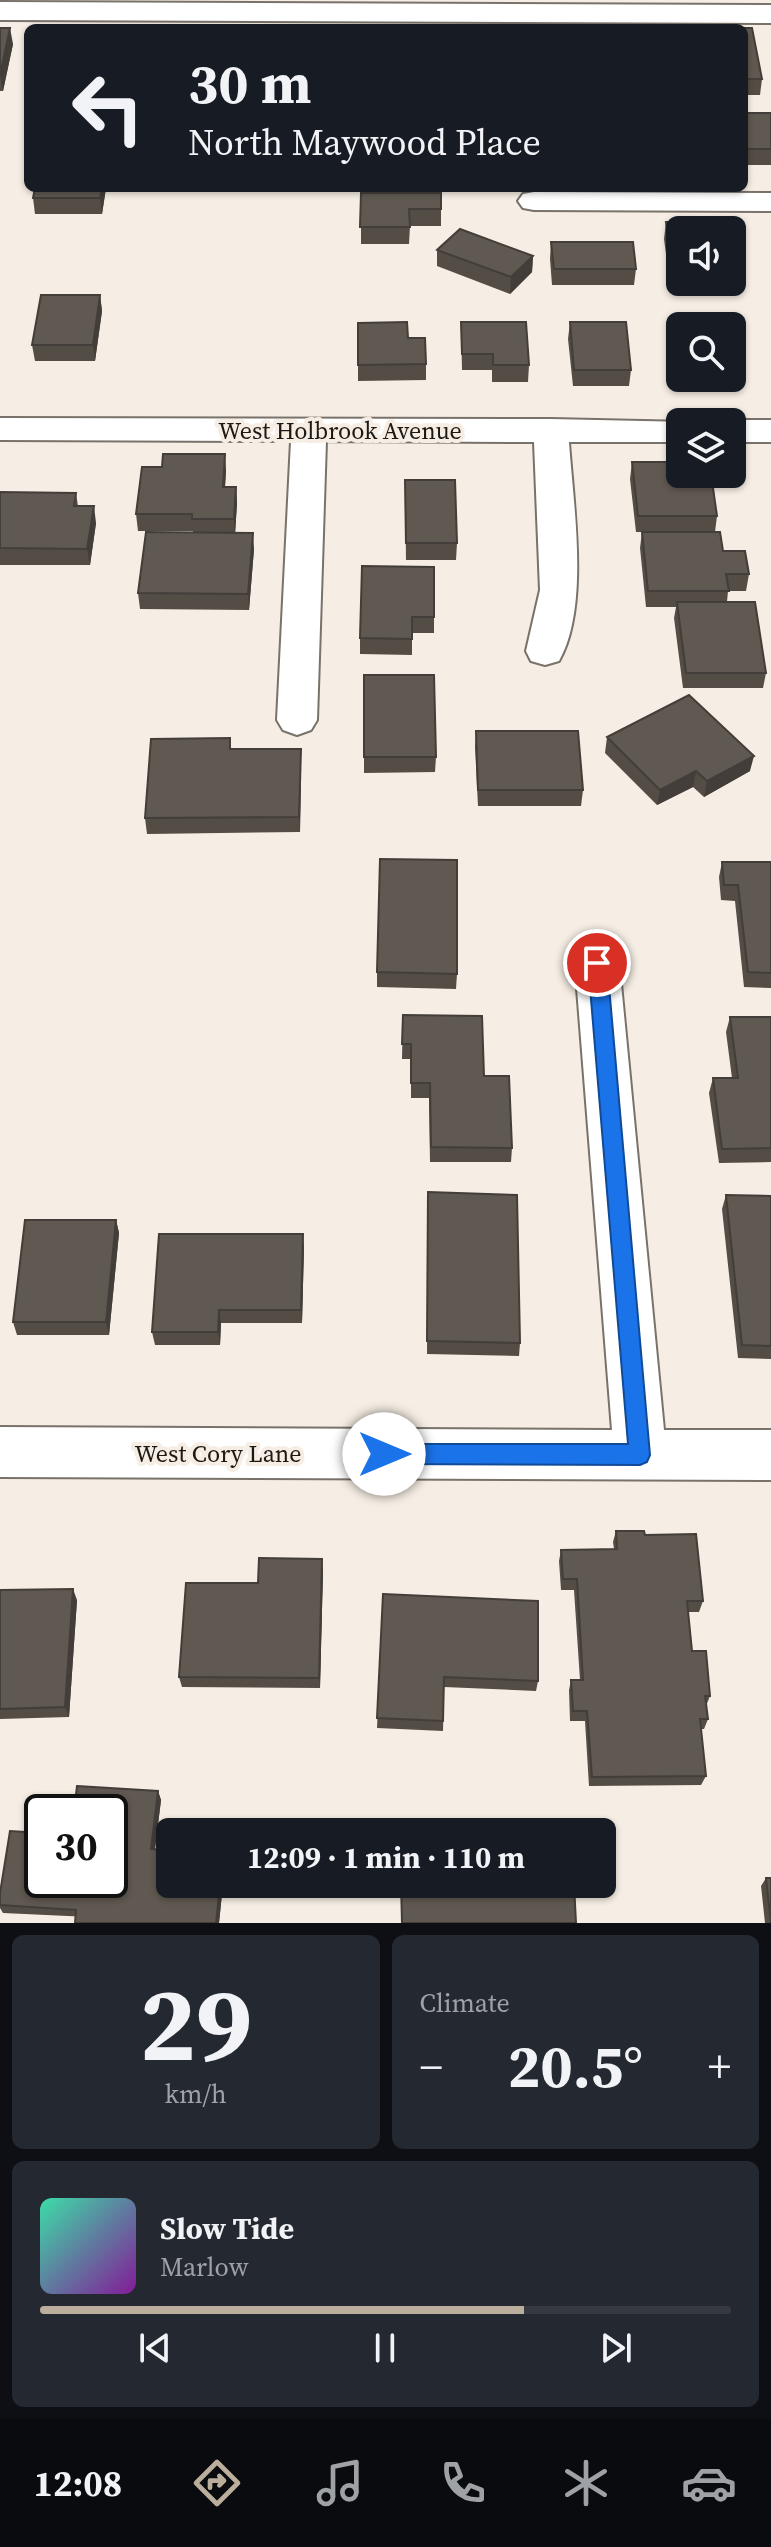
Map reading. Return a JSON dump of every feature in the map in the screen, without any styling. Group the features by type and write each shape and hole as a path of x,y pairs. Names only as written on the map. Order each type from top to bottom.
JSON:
{"street":[{"path":"0,11 771,14"},
{"path":"534,201 771,202"},
{"name":"West Holbrook Avenue","path":"0,429 666,431"},
{"path":"297,720 309,430"},
{"path":"545,651 559,590 551,430"},
{"path":"746,431 771,431"},
{"path":"597,963 640,1455"},
{"name":"West Cory Lane","path":"0,1452 771,1455"}],"building":[{"path":"0,28 10,28 0,75"},
{"path":"748,28 752,28 762,79 748,79"},
{"path":"748,113 771,113 771,149 748,149"},
{"path":"34,192 101,192 100,198 33,198"},
{"path":"361,193 441,193 441,209 409,209 410,227 360,227"},
{"path":"460,229 533,256 511,277 437,250"},
{"path":"551,242 633,242 636,269 554,269"},
{"path":"41,295 100,295 93,345 32,345"},
{"path":"407,322 408,338 425,338 426,364 358,365 358,323"},
{"path":"461,322 526,322 529,365 493,365 493,354 462,354"},
{"path":"570,322 626,322 631,370 574,370"},
{"path":"163,454 225,454 223,487 236,487 234,519 192,519 192,514 136,514 142,467 162,467"},
{"path":"632,462 666,462 666,488 713,488 717,516 638,516"},
{"path":"405,480 455,480 457,543 406,543"},
{"path":"0,492 76,493 74,506 94,506 87,549 0,548"},
{"path":"146,532 253,533 248,594 138,593"},
{"path":"642,532 720,532 723,551 745,551 749,574 726,574 729,591 648,591"},
{"path":"362,566 434,567 434,617 412,617 412,639 360,638"},
{"path":"677,602 755,602 766,673 686,673"},
{"path":"364,675 434,675 436,757 364,757"},
{"path":"689,695 754,756 707,781 696,771 660,790 607,737"},
{"path":"476,731 578,731 583,790 478,790"},
{"path":"230,738 230,749 301,749 299,817 145,818 151,739"},
{"path":"380,859 457,860 457,974 377,972"},
{"path":"722,862 771,862 771,973 748,972 738,885 724,885"},
{"path":"403,1015 482,1016 484,1076 509,1076 512,1148 431,1147 430,1083 411,1083 411,1044 402,1044"},
{"path":"730,1017 771,1017 771,1148 722,1149 713,1078 738,1078"},
{"path":"428,1192 517,1195 520,1343 427,1341"},
{"path":"726,1195 771,1196 771,1346 742,1345"},
{"path":"25,1220 116,1220 106,1322 13,1322"},
{"path":"159,1234 303,1234 301,1310 219,1310 218,1332 152,1332"},
{"path":"616,1531 644,1531 645,1535 696,1534 703,1601 687,1601 692,1651 706,1651 710,1696 705,1696 708,1719 700,1719 706,1776 592,1777 587,1711 573,1711 571,1680 583,1680 577,1579 563,1579 561,1550 617,1549"},
{"path":"259,1558 322,1559 319,1678 179,1677 186,1583 258,1583"},
{"path":"73,1589 65,1707 0,1709 0,1590"},
{"path":"383,1594 538,1601 538,1681 444,1677 443,1721 377,1718"},
{"path":"77,1786 158,1791 151,1849 156,1849 156,1898 219,1898 216,1923 75,1923 76,1910 0,1905 10,1831 24,1832 24,1898 128,1898 128,1794 76,1794"},
{"path":"766,1878 771,1878 771,1923"},
{"path":"401,1898 575,1898 576,1923 402,1923"}],"route":[{"path":"384,1454 640,1455 597,963"}]}
